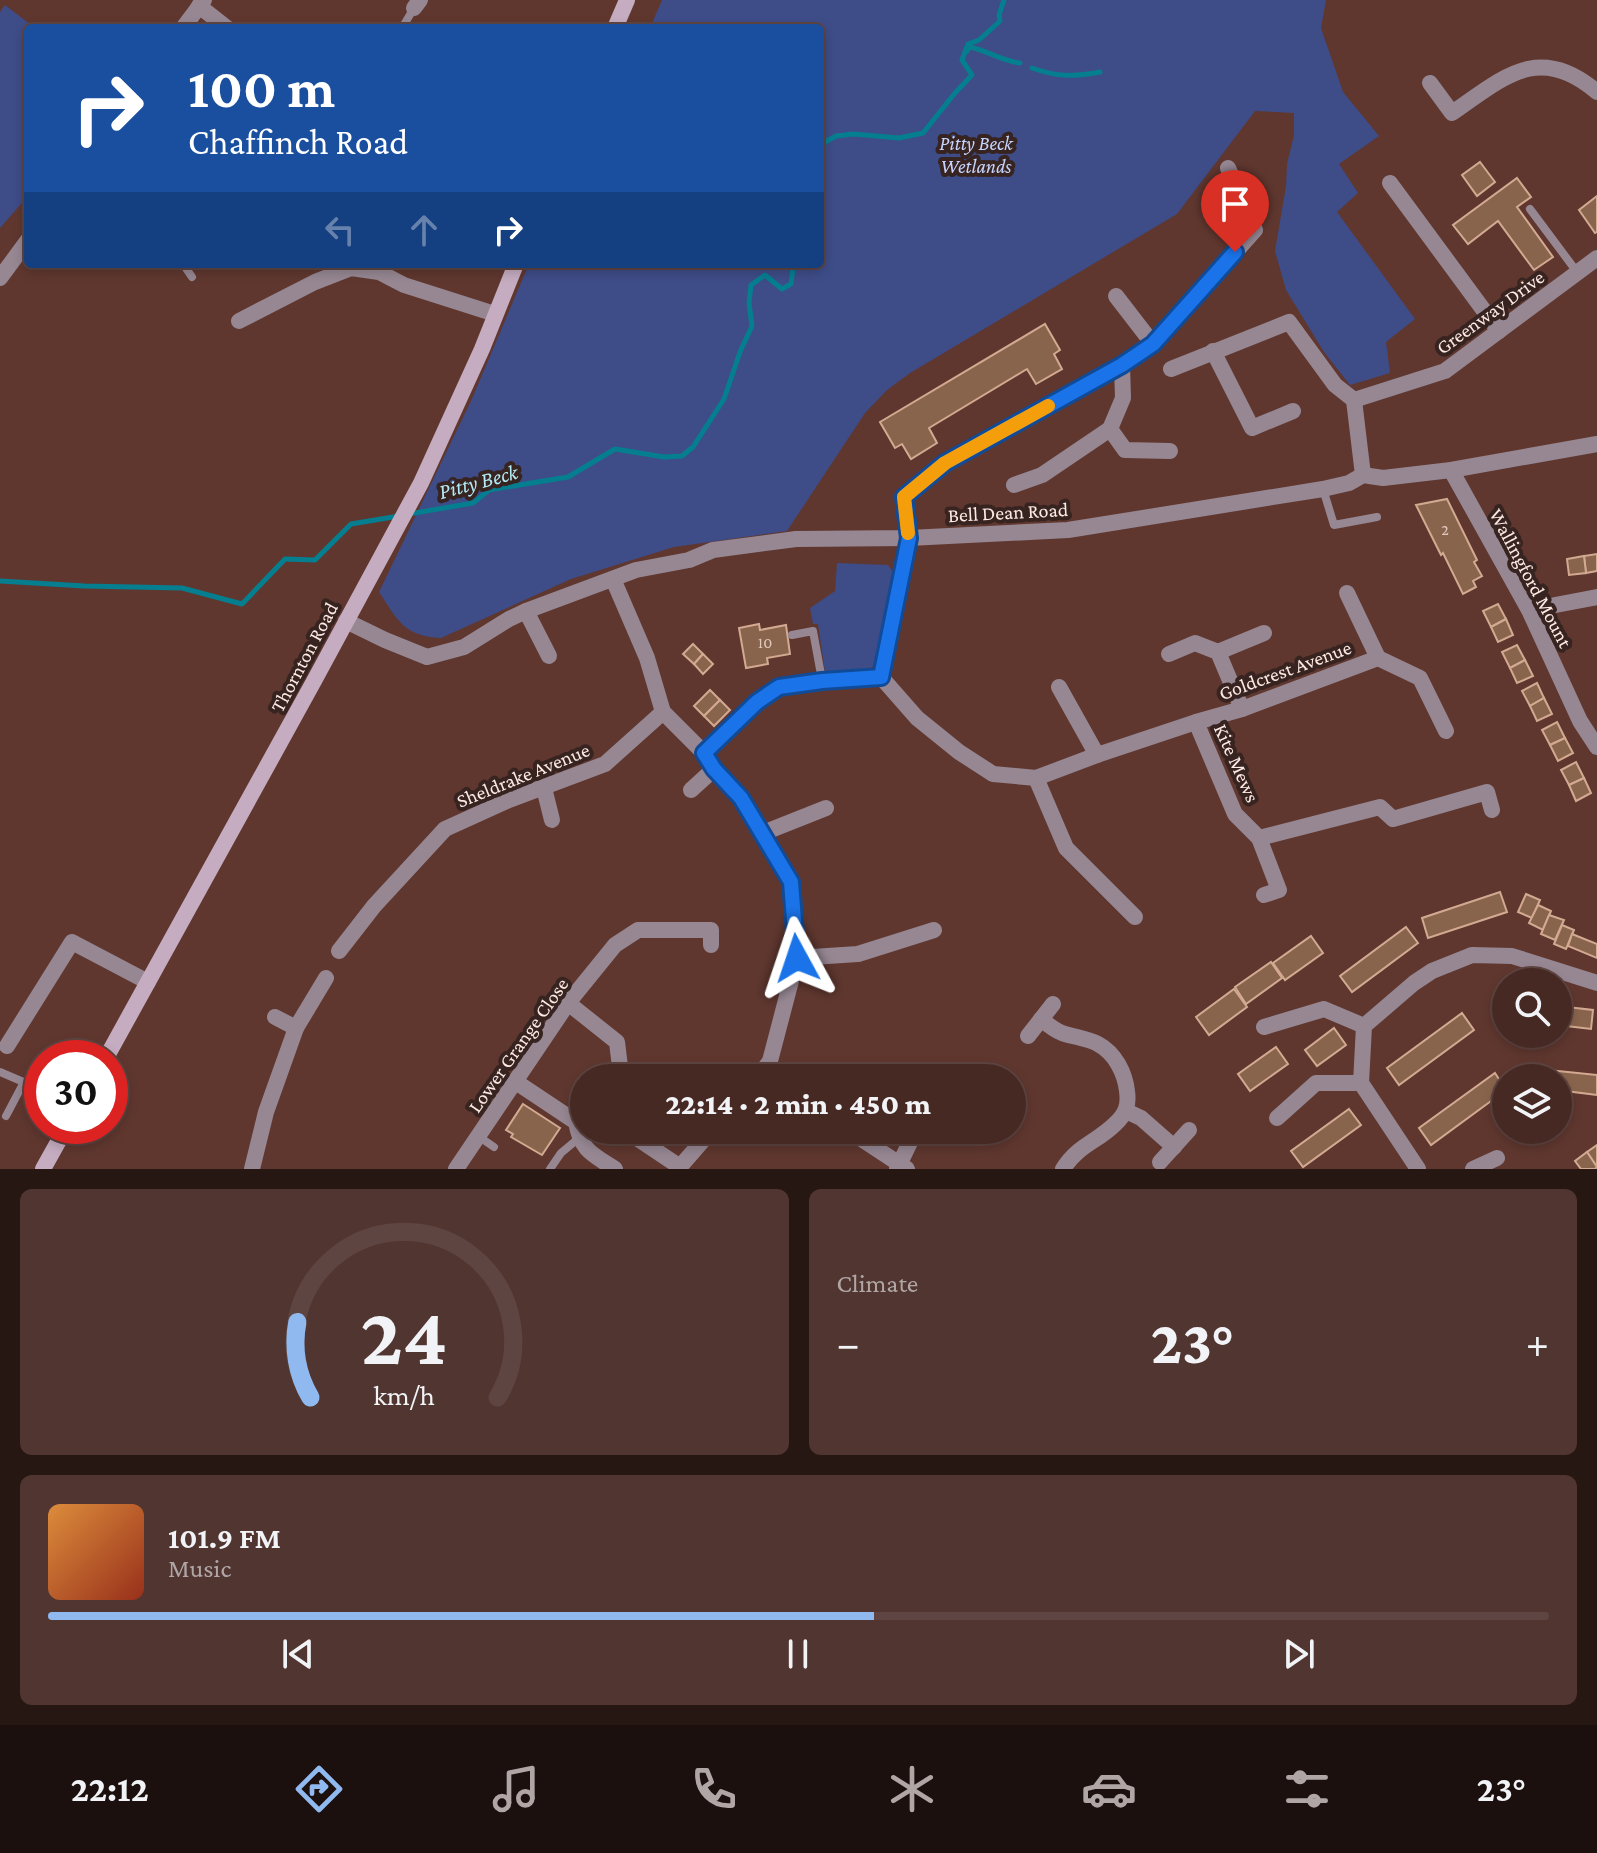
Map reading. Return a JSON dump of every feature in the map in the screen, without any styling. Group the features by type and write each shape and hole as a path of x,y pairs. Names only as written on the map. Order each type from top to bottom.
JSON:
{"main road":[{"path":"617,24 627,0"},
{"name":"Thornton Road","path":"116,1040 421,483 482,349 514,268"},
{"path":"43,1169 57,1144"}],"street":[{"path":"186,24 201,3 223,24"},
{"path":"1430,83 1452,113 1506,75 1523,69 1560,69 1581,78 1597,92"},
{"path":"881,677 909,538 904,497 945,463 1122,365 1153,344 1255,230 1228,168"},
{"path":"1390,183 1499,331"},
{"path":"0,278 24,245"},
{"name":"Greenway Drive","path":"1354,400 1445,371 1597,258"},
{"path":"239,321 315,282 351,268 379,272 404,285 495,314"},
{"path":"1116,296 1153,344"},
{"path":"1171,369 1289,322 1335,385 1354,400 1363,475"},
{"path":"1213,351 1252,428 1293,411"},
{"path":"1014,485 1042,475 1110,429 1123,398 1122,365"},
{"path":"1110,429 1125,450 1170,451"},
{"name":"Bell Dean Road","path":"346,621 427,657 464,647 526,611 636,570 689,560 713,550 796,539 909,538 1068,530 1323,489 1349,483 1363,475 1383,478 1451,470 1597,444"},
{"name":"Wallingford Mount","path":"1451,470 1529,610 1580,721 1597,747"},
{"path":"613,579 647,658 663,712 704,753 714,769 741,798 791,882 797,958 768,1064"},
{"path":"1347,593 1378,658"},
{"path":"1529,610 1597,597"},
{"path":"526,611 549,656"},
{"path":"1169,654 1195,643 1218,652 1264,633"},
{"path":"1218,652 1242,709"},
{"name":"Goldcrest Avenue","path":"1036,778 1097,755 1242,709 1378,658 1420,678 1446,731"},
{"path":"704,753 757,702 779,687 881,677"},
{"path":"881,677 917,718 993,774 1036,778 1066,848 1135,917"},
{"path":"1059,687 1097,755"},
{"name":"Sheldrake Avenue","path":"339,951 374,906 445,829 509,800 605,764 663,712"},
{"name":"Kite Mews","path":"1196,722 1235,814 1259,838 1279,890 1264,895"},
{"path":"691,790 714,769"},
{"path":"544,788 552,820"},
{"path":"1259,838 1380,807 1393,819 1487,792 1492,810"},
{"path":"763,833 826,808"},
{"name":"Lower Grange Close","path":"456,1169 568,1003 615,945 638,930 711,930 711,945"},
{"path":"797,958 858,954 934,930"},
{"path":"7,1046 72,942 148,982"},
{"path":"1418,1169 1361,1083 1364,1026 1432,971 1472,955 1512,956 1597,983"},
{"path":"252,1169 266,1112 296,1028 326,978"},
{"path":"568,1003 617,1042 620,1064"},
{"path":"1028,1036 1053,1004"},
{"path":"1264,1027 1324,1009 1364,1026"},
{"path":"275,1017 296,1028"},
{"path":"1041,1019 1059,1032 1098,1044 1110,1053 1125,1077 1126,1111 1114,1126 1081,1148 1063,1169"},
{"path":"516,1082 570,1120"},
{"path":"1277,1118 1316,1083 1361,1083"},
{"path":"1126,1111 1141,1118 1174,1147"},
{"path":"1160,1162 1189,1130"},
{"path":"586,1144 588,1151 615,1169"},
{"path":"645,1144 679,1168 700,1144"},
{"path":"868,1144 901,1168 910,1144"},
{"path":"1473,1169 1497,1158"}],"lane":[{"path":"404,24 417,4"},
{"path":"1530,209 1577,272"},
{"path":"186,268 192,277"},
{"path":"1323,489 1334,525 1377,517"},
{"path":"792,635 813,631 822,681"},
{"path":"0,1072 24,1082 6,1116"},
{"path":"478,1136 494,1147"},
{"path":"550,1169 570,1141"}],"green space":[{"name":"Pitty Beck Wetlands","path":"662,0 1326,0 1321,28 1343,92 1379,136 1339,164 1358,193 1337,212 1415,319 1386,342 1390,373 1350,385 1324,352 1286,290 1275,251 1294,135 1294,113 1255,111 1177,214 910,373 887,390 865,413 787,531 674,547 571,579 441,638 418,634 397,619 379,592 471,401 527,268 824,268 824,24 652,24"},
{"path":"5,5 30,24 24,24 24,201 0,228 0,12"},
{"path":"837,563 888,565 893,572 894,583 876,663 869,670 825,672 818,624 813,624 810,608 835,591"}],"building":[{"path":"1480,162 1495,182 1477,196 1462,175"},
{"path":"1517,178 1531,197 1517,207 1553,257 1534,270 1498,221 1468,244 1453,225"},
{"path":"1597,196 1597,232 1595,233 1579,210"},
{"path":"1045,324 1060,350 1054,354 1062,369 1036,384 1027,369 929,428 937,443 911,459 902,444 895,448 880,422"},
{"path":"1447,499 1482,576 1473,581 1476,587 1463,594 1416,505"},
{"path":"1597,554 1597,571 1586,573 1584,556"},
{"path":"1584,556 1586,573 1569,575 1567,559"},
{"path":"1498,604 1506,619 1491,627 1483,611"},
{"path":"1506,619 1513,635 1498,642 1491,627"},
{"path":"759,624 760,630 786,625 790,654 767,658 768,664 746,668 739,628"},
{"path":"693,644 703,654 694,664 683,654"},
{"path":"1517,645 1525,660 1510,668 1502,652"},
{"path":"703,654 713,664 703,674 694,664"},
{"path":"1525,660 1533,676 1517,683 1510,668"},
{"path":"1537,683 1544,698 1530,706 1522,691"},
{"path":"710,690 720,700 704,716 694,706"},
{"path":"1544,698 1552,714 1537,721 1530,706"},
{"path":"720,700 730,710 714,726 704,716"},
{"path":"1557,722 1565,738 1550,745 1542,730"},
{"path":"1565,738 1573,753 1558,761 1550,745"},
{"path":"1576,762 1584,778 1569,785 1561,770"},
{"path":"1584,778 1591,793 1576,801 1569,785"},
{"path":"1500,892 1507,912 1428,938 1422,918"},
{"path":"1526,894 1540,900 1532,918 1518,912"},
{"path":"1538,905 1551,911 1543,930 1529,923"},
{"path":"1549,915 1564,920 1555,940 1541,934"},
{"path":"1562,925 1574,930 1566,949 1554,944"},
{"path":"1406,927 1418,943 1352,992 1340,976"},
{"path":"1572,934 1597,944 1597,958 1568,946"},
{"path":"1311,936 1323,953 1285,980 1273,963"},
{"path":"1271,962 1282,978 1246,1004 1235,987"},
{"path":"1234,989 1247,1007 1209,1035 1196,1017"},
{"path":"1572,1008 1593,1010 1591,1029 1572,1027"},
{"path":"1462,1013 1474,1030 1399,1085 1387,1068"},
{"path":"1334,1028 1346,1045 1317,1066 1305,1050"},
{"path":"1276,1047 1288,1064 1250,1091 1238,1074"},
{"path":"1572,1072 1597,1075 1597,1095 1572,1092"},
{"path":"1492,1075 1492,1100 1431,1145 1419,1128"},
{"path":"523,1104 560,1128 542,1155 511,1137 513,1134 506,1130"},
{"path":"1349,1109 1361,1125 1303,1167 1291,1151"},
{"path":"1597,1145 1597,1167 1587,1152"},
{"path":"1587,1152 1597,1167 1595,1169 1581,1169 1575,1161"}],"waterway":[{"name":"Pitty Beck","path":"824,144 836,136 853,134 899,138 923,133 972,75 962,60 968,44 979,40 1000,21 1004,0"},
{"path":"966,52 970,47 1020,63"},
{"path":"1032,68 1066,75 1100,72"},
{"name":"Pitty Beck","path":"409,514 473,503 489,490 568,477 615,449 664,457 682,456 693,447 724,399 752,326 749,303 751,285 765,275 782,289 791,284 793,268"},
{"name":"Pitty Beck","path":"0,581 182,588 242,604 285,559 315,560 351,524 399,516"}],"slow traffic":[{"path":"908,533 904,497 945,463 1048,406"}],"route":[{"path":"797,958 791,882 741,798 714,769 704,753 757,702 779,687 881,677 909,538 904,497 945,463 1122,365 1153,344 1235,252"}]}
